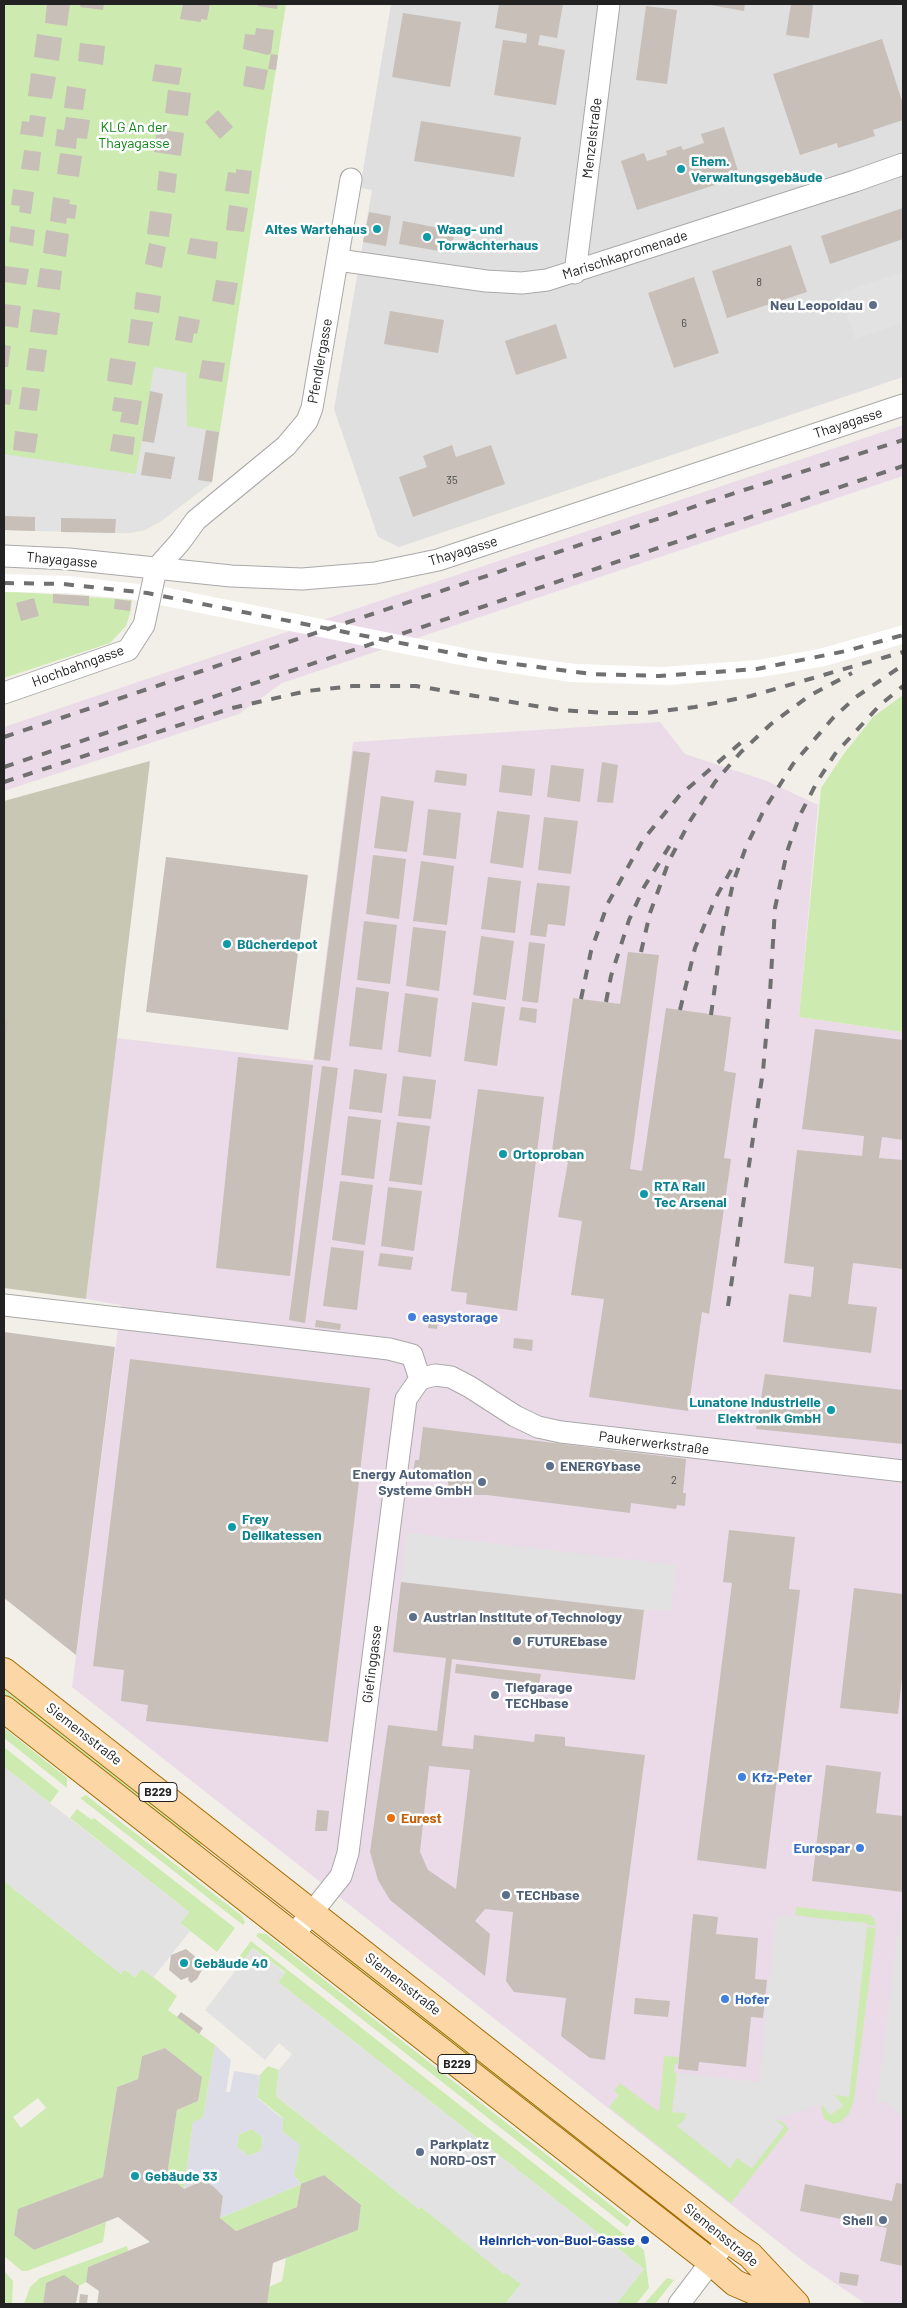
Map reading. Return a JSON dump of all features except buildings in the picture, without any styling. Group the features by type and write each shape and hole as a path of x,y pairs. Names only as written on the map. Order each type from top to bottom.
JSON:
{"main road":[{"name":"Siemensstraße","path":"4,1671 728,2240 750,2255 796,2304"},
{"name":"Siemensstraße","path":"4,1709 711,2262 735,2284 784,2304"}],"street":[{"name":"Menzelstraße","path":"575,272 609,4"},
{"name":"Marischkapromenade","path":"338,260 505,283 547,280 903,164"},
{"name":"Pfendlergasse","path":"156,569 180,542 196,520 286,446 307,421 312,408 351,179"},
{"name":"Thayagasse","path":"4,556 68,559 232,576 302,579 375,573 410,566 484,545 903,405"},
{"name":"Hochbahngasse","path":"4,693 128,650 144,625 156,569"},
{"path":"4,1305 389,1349 412,1355 420,1379"},
{"name":"Paukerwerkstraße","path":"420,1379 435,1375 452,1377 514,1416 550,1430 903,1471"},
{"name":"Giefinggasse","path":"293,1936 341,1876 348,1852 406,1399 420,1379"},
{"path":"679,2304 728,2240"}],"shaded area":[{"path":"391,4 903,4 903,377 399,547 378,537 334,409 372,190 360,188"},
{"name":"Neu Leopoldau","path":"903,272 903,323 855,339 839,293"},
{"path":"154,367 186,373 187,426 219,432 212,482 161,521 145,530 129,533 4,530 4,454 136,474"},
{"path":"903,425 903,476 282,683 239,714 4,791 4,727"},
{"path":"660,722 685,754 767,781 818,805 799,1017 903,1032 903,2304 866,2304 808,2265 72,1687 121,1305 86,1299 116,1038 313,1061 353,742"},
{"path":"150,761 86,1299 4,1288 4,801"},
{"path":"407,1533 676,1565 671,1610 644,1610 401,1582"},
{"path":"4,1767 189,1912 180,1923 190,1931 153,1978 142,1969 135,1977 125,1969 121,1974 4,1881"},
{"path":"901,1908 903,1908 903,2119 888,2103 877,2102"},
{"path":"776,1915 867,1923 849,2097 835,2095 843,2106 830,2115 822,2104 775,2119 784,2127 752,2168 737,2158 730,2168 677,2126 685,2119 686,2113 672,2112 677,2073 759,2082"},
{"name":"Parkplatz NORD-OST","path":"253,1948 285,1973 278,1982 644,2269 616,2304 505,2304 521,2284 506,2273 505,2275 421,2207 419,2209 276,2096 279,2070 292,2054 279,2043 265,2060 205,2010"},
{"path":"215,2045 231,2060 226,2092 230,2092 234,2071 260,2075 257,2098 283,2119 282,2131 300,2145 294,2175 301,2184 220,2218 223,2196 214,2187 204,2180 184,2189 193,2122 203,2118","holes":["252,2129 263,2138 261,2151 248,2156 237,2147 239,2134"]}],"green space":[{"name":"KLG An der Thayagasse","path":"4,4 286,4 212,482 161,521 145,530 129,533 4,530"},
{"path":"4,591 132,600 131,610 126,626 110,643 4,678"},
{"path":"903,695 903,1032 799,1017 821,788 843,755 873,717"},
{"path":"4,1681 205,1840 198,1849 4,1696"},
{"path":"4,1728 67,1778 67,1788 4,1738"},
{"path":"4,1747 59,1791 50,1803 4,1767"},
{"path":"86,1795 242,1916 245,1922 243,1925 80,1798"},
{"path":"77,1809 92,1820 94,1818 235,1928 217,1952 180,1923 189,1912 70,1818"},
{"path":"4,1881 121,1974 124,1969 135,1977 142,1968 177,1996 168,2010 215,2045 203,2118 193,2123 184,2189 167,2175 177,2110 198,2101 201,2077 165,2048 142,2056 138,2079 117,2087 103,2177 18,2210 14,2235 34,2250 106,2222 103,2242 27,2271 22,2271 4,2256","holes":["38,2098 46,2108 21,2128 13,2117"]},
{"path":"796,1907 870,1915 874,1918 876,1926 795,1915"},
{"path":"867,1927 876,1928 854,2100 849,2114 840,2122 834,2124 824,2119 821,2108 823,2104 830,2114 835,2094 849,2096"},
{"path":"258,1933 266,1934 631,2221 627,2227 256,1936"},
{"path":"251,1941 644,2250 649,2288 636,2304 616,2304 644,2269 278,1982 285,1972 253,1948 238,1968 236,1961"},
{"path":"349,1953 637,2184 605,2167 342,1962"},
{"path":"664,2056 679,2057 678,2064 675,2064 674,2073 677,2073 672,2111 686,2113 685,2119 729,2168 737,2158 752,2168 784,2127 774,2119 783,2122 789,2129 731,2203 609,2107 619,2095 614,2091 620,2083 659,2112"},
{"path":"268,2066 279,2070 276,2096 419,2209 421,2207 521,2284 505,2304 267,2304 269,2287 282,2281 286,2258 358,2230 361,2205 324,2175 301,2185 297,2207 236,2231 220,2218 301,2184 294,2175 299,2145 282,2131 283,2118 257,2097 260,2075"},
{"path":"252,2129 263,2138 261,2151 248,2156 237,2147 239,2134"},
{"path":"127,2246 128,2251 88,2267 86,2282 79,2286 46,2283 43,2304 24,2304 30,2287 40,2278"},
{"path":"4,2271 13,2281 12,2304 4,2304"},
{"path":"667,2278 674,2280 655,2304 644,2304"}],"pier":[{"path":"4,574 68,576 164,587 479,651 576,664 663,667 758,660 819,649 903,625 903,644 825,666 762,677 669,685 570,682 465,666 130,599 68,593 4,592"}],"railway":[{"path":"4,737 744,490 903,440"},
{"path":"4,767 903,466"},
{"path":"4,583 63,584 147,593 492,661 591,674 659,676 757,669 846,651 903,635"},
{"path":"4,782 232,708 307,691 353,686 416,686 559,710 646,713 695,707 751,696 903,652"},
{"path":"711,1015 722,935 733,883 746,847 764,810 793,764 833,718 856,697 903,665"},
{"path":"641,952 650,913 669,861 690,821 715,782 741,752 771,724 809,696 852,673"},
{"path":"728,1306 763,1071 775,908 787,852 799,817 817,782 835,754 879,706 903,686"},
{"path":"581,999 591,951 608,903 643,840 679,796 744,740"},
{"path":"606,1002 611,976 629,920 644,887 672,842"},
{"path":"680,1010 695,948 715,899 735,863"}],"place":[{"name":"Ehem. Verwaltungsgebäude","path":"681,169"},
{"name":"Altes Wartehaus","path":"377,229"},
{"name":"Waag- und Torwächterhaus","path":"427,237"},
{"name":"Neu Leopoldau","path":"873,305"},
{"name":"Bücherdepot","path":"227,944"},
{"name":"Ortoproban","path":"503,1154"},
{"name":"RTA Rail Tec Arsenal","path":"644,1194"},
{"name":"easystorage","path":"412,1317"},
{"name":"Lunatone Industrielle Elektronik GmbH","path":"831,1410"},
{"name":"ENERGYbase","path":"550,1466"},
{"name":"Energy Automation Systeme GmbH","path":"482,1482"},
{"name":"Frey Delikatessen","path":"232,1527"},
{"name":"Austrian Institute of Technology","path":"413,1617"},
{"name":"FUTUREbase","path":"517,1641"},
{"name":"Tiefgarage TECHbase","path":"495,1695"},
{"name":"Kfz-Peter","path":"742,1777"},
{"name":"Eurest","path":"391,1818"},
{"name":"Eurospar","path":"860,1848"},
{"name":"TECHbase","path":"506,1895"},
{"name":"Gebäude 40","path":"184,1963"},
{"name":"Hofer","path":"725,1999"},
{"name":"Parkplatz NORD-OST","path":"420,2152"},
{"name":"Gebäude 33","path":"135,2176"},
{"name":"Shell","path":"883,2220"},
{"name":"Heinrich-von-Buol-Gasse","path":"645,2240"}]}
